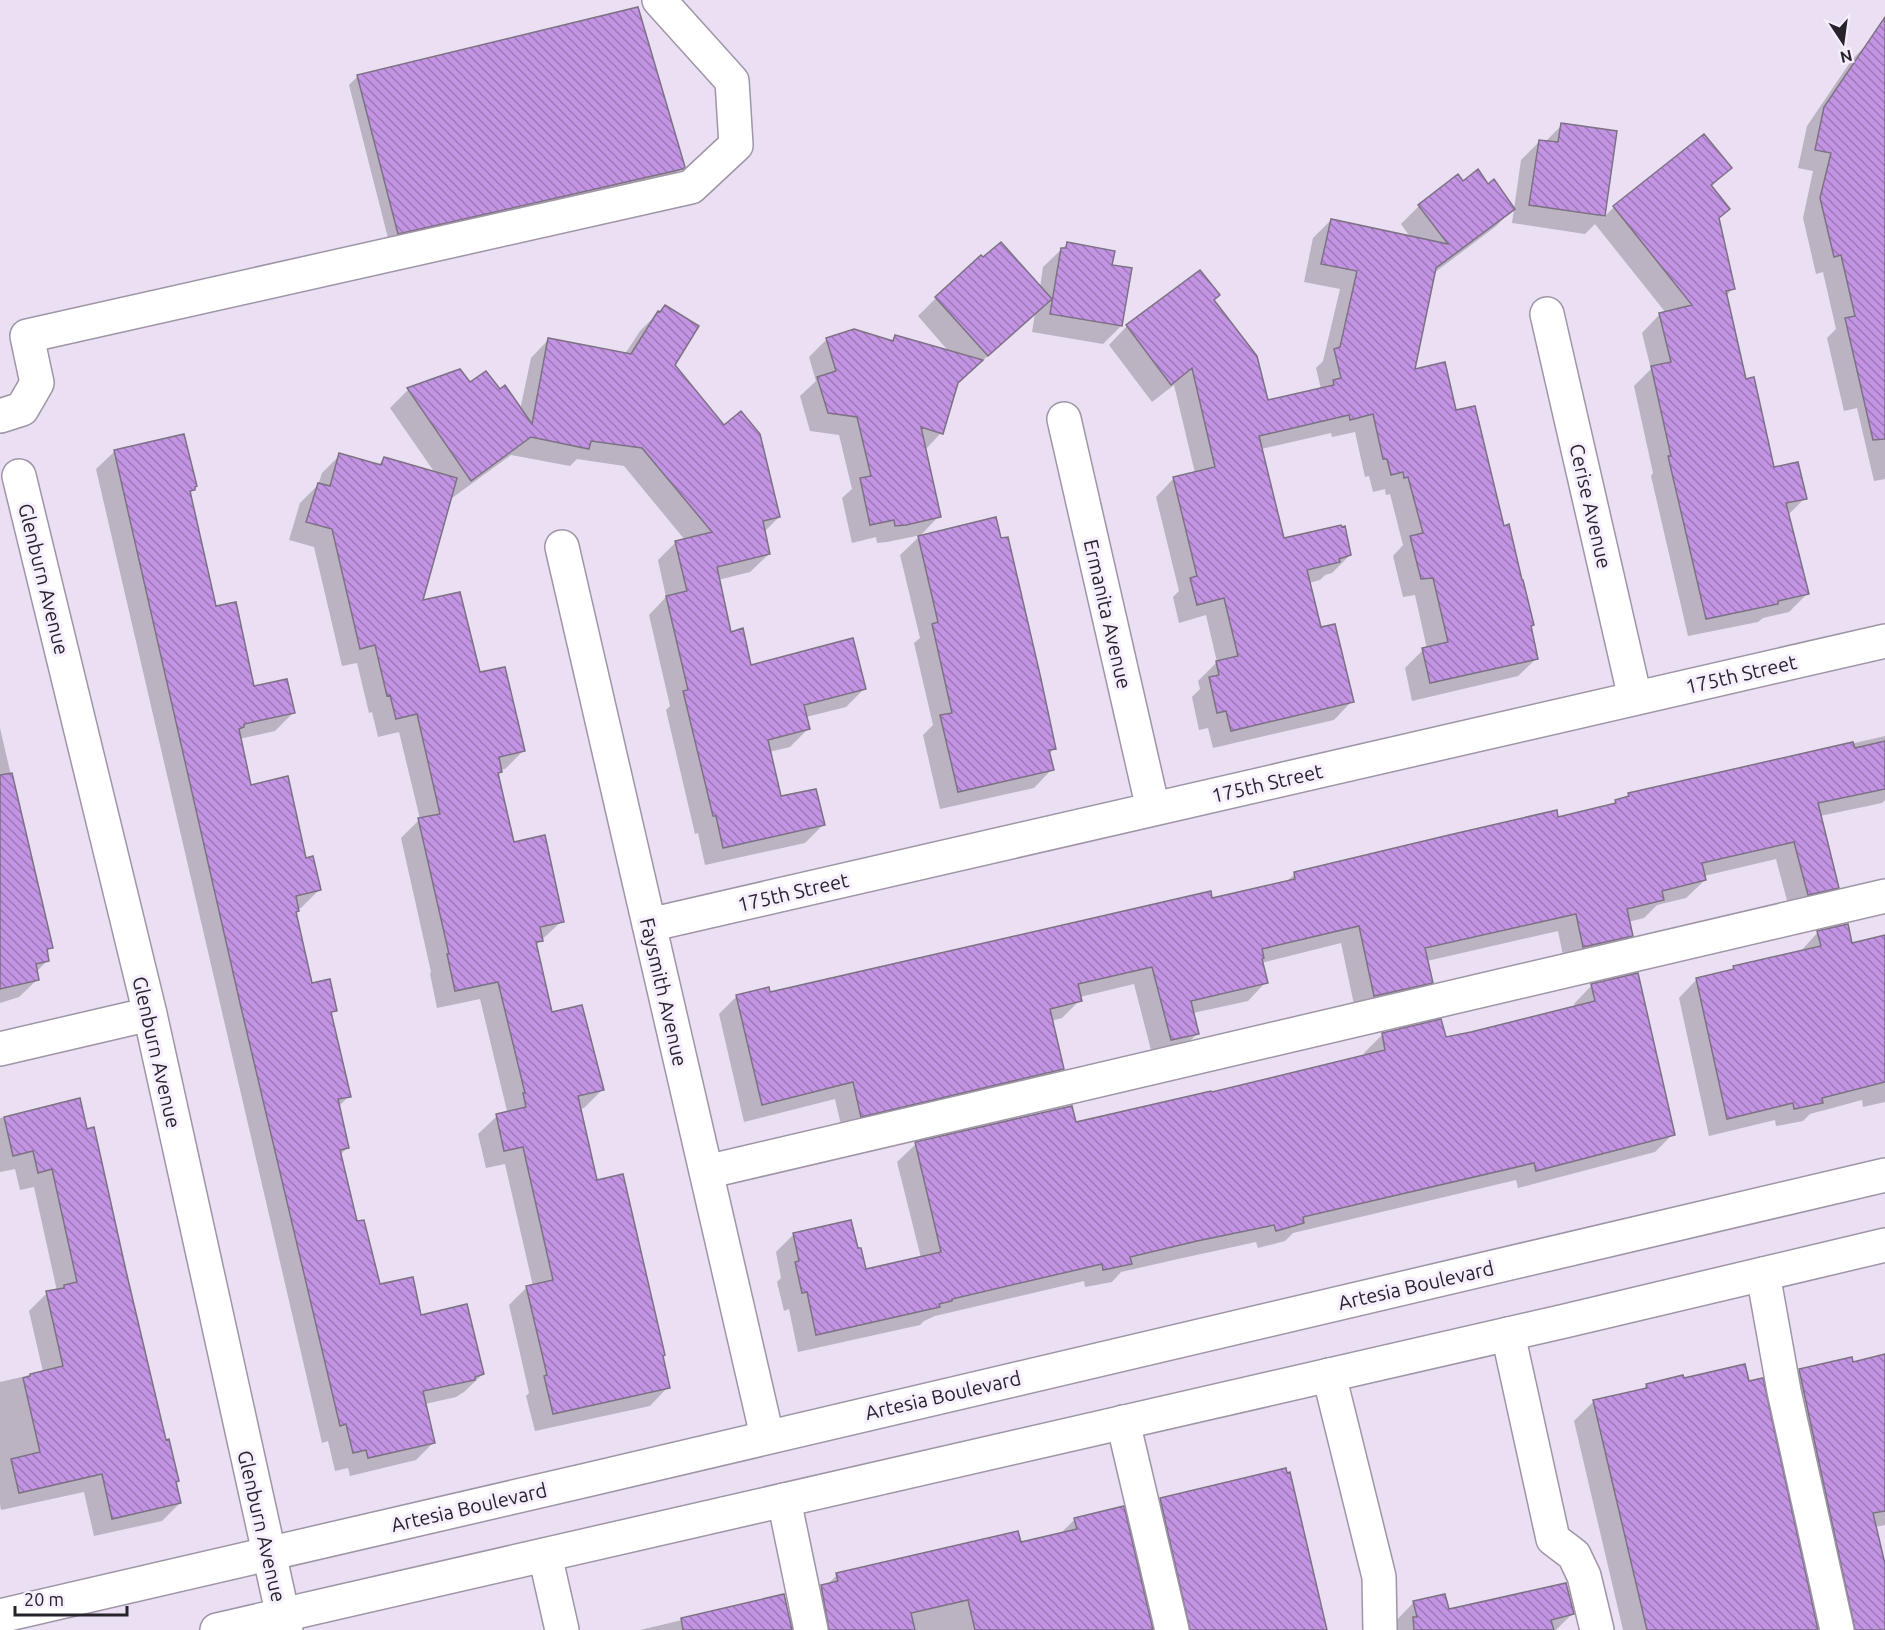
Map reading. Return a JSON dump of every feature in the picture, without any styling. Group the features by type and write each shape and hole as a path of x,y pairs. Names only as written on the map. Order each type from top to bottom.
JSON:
{"street":[{"path":"0,416 22,410 37,384 27,336 691,187 736,145 732,81 659,0"},
{"name":"Cerise Avenue","path":"1547,314 1635,698"},
{"name":"Ermanita Avenue","path":"1064,419 1153,809"},
{"name":"Glenburn Avenue","path":"19,476 150,1014 284,1623"},
{"name":"Faysmith Avenue","path":"562,547 767,1437"},
{"name":"175th Street","path":"649,925 1885,641"},
{"path":"706,1172 1885,896"},
{"path":"0,1049 150,1014"},
{"name":"Artesia Boulevard","path":"0,1616 1885,1175"},
{"path":"217,1630 284,1623 545,1555 1885,1245"},
{"path":"1763,1274 1784,1391 1837,1630"},
{"path":"1508,1334 1553,1539 1574,1555 1584,1576 1597,1630"},
{"path":"1329,1375 1379,1577 1380,1630"},
{"path":"1123,1422 1172,1630"},
{"path":"783,1500 811,1630"},
{"path":"545,1555 562,1630"}],"building":[{"path":"638,7 685,167 683,169 398,234 357,75"},
{"path":"1885,17 1885,439 1873,440 1845,318 1855,316 1841,255 1834,257 1820,198 1831,153 1815,150 1824,107"},
{"path":"1561,123 1617,131 1605,216 1529,205 1539,140 1558,142"},
{"path":"1704,134 1732,168 1711,185 1730,209 1719,218 1735,289 1726,291 1746,379 1754,377 1774,467 1798,462 1807,499 1786,503 1809,594 1778,601 1778,604 1706,619 1668,456 1671,456 1651,366 1671,362 1659,313 1692,305 1613,206"},
{"path":"1478,169 1488,184 1494,179 1515,209 1436,268 1415,369 1445,362 1456,410 1475,406 1504,526 1509,524 1523,580 1534,625 1531,626 1538,659 1430,683 1422,648 1448,642 1433,578 1421,579 1410,536 1423,533 1408,477 1404,478 1403,472 1391,475 1387,459 1383,459 1373,414 1350,420 1349,415 1259,436 1284,538 1345,526 1351,555 1339,559 1340,562 1307,570 1321,627 1335,624 1354,702 1231,731 1226,711 1217,713 1209,677 1219,675 1216,661 1238,656 1224,598 1197,605 1190,578 1197,576 1173,477 1215,467 1192,368 1171,385 1126,325 1200,270 1220,295 1214,300 1257,356 1268,400 1334,385 1333,380 1341,378 1334,349 1340,347 1357,271 1321,264 1331,219 1448,244 1418,205 1458,174 1463,181"},
{"path":"1001,242 1052,299 988,356 935,297 981,255 983,257"},
{"path":"1067,242 1115,251 1112,265 1132,268 1122,326 1050,314 1061,248 1066,248"},
{"path":"665,305 699,326 675,365 724,425 741,411 760,434 780,517 763,521 770,554 717,567 731,632 743,628 751,665 853,638 866,689 804,705 810,729 768,740 781,796 816,789 825,825 723,848 683,691 688,690 666,596 687,591 675,541 712,532 642,448 591,441 589,449 531,437 471,481 407,388 460,369 470,382 486,371 500,389 505,385 532,424 548,338 631,354 658,311 660,312"},
{"path":"854,329 893,341 895,335 983,360 958,383 943,434 921,427 941,517 906,525 895,526 894,520 870,525 860,478 871,476 857,417 828,413 817,377 836,371 826,338"},
{"path":"184,434 197,486 195,490 190,491 216,606 236,602 254,686 287,679 295,713 244,724 244,727 239,729 251,785 288,776 306,858 313,856 321,890 296,896 299,911 296,912 312,983 330,979 337,1011 331,1012 351,1097 338,1099 349,1148 340,1150 357,1221 364,1220 380,1284 413,1277 421,1315 467,1304 484,1374 475,1377 475,1380 423,1391 435,1443 368,1458 366,1450 353,1453 346,1424 340,1426 240,1003 114,450"},
{"path":"339,453 381,465 384,457 457,478 423,600 460,592 480,672 505,667 525,751 499,757 502,772 498,773 514,842 545,835 564,922 540,927 543,941 536,942 552,1012 582,1005 604,1090 578,1096 597,1180 623,1174 665,1355 663,1356 670,1388 553,1414 544,1376 547,1375 526,1286 553,1280 523,1147 504,1151 496,1114 526,1107 523,1093 525,1093 498,982 455,991 447,954 449,954 418,818 440,814 417,714 396,719 390,695 387,696 375,645 360,649 332,529 306,522 318,483 330,486"},
{"path":"996,517 1001,538 1008,537 1041,679 1056,749 1049,750 1054,770 958,792 940,715 952,713 932,624 938,622 918,536"},
{"path":"1885,741 1885,789 1818,803 1839,888 1808,895 1794,842 1702,863 1706,880 1662,891 1664,900 1627,909 1633,936 1583,947 1576,914 1425,948 1433,983 1374,996 1359,926 1262,949 1268,983 1191,1001 1199,1034 1171,1040 1152,967 1078,984 1082,1001 1050,1009 1064,1069 861,1117 853,1082 762,1105 736,995 769,987 770,992 1211,891 1212,898 1295,879 1294,872 1449,835 1557,810 1558,817 1616,803 1615,800 1629,796 1628,793 1853,742 1855,748"},
{"path":"12,773 53,948 47,949 49,961 36,964 39,980 0,989 0,775"},
{"path":"1848,924 1852,943 1885,935 1885,1082 1822,1098 1823,1103 1794,1109 1793,1103 1727,1119 1696,978 1734,969 1733,966 1821,946 1817,931"},
{"path":"1638,973 1675,1135 1536,1171 1534,1163 1303,1217 1304,1223 1276,1231 1274,1225 1197,1241 1130,1257 1132,1264 1103,1270 1102,1264 952,1299 952,1301 939,1304 940,1307 816,1335 807,1292 802,1293 795,1262 799,1261 793,1233 851,1220 866,1269 941,1252 915,1142 1072,1106 1076,1122 1212,1092 1385,1050 1382,1033 1441,1019 1446,1037 1471,1032 1595,1001 1591,984"},
{"path":"80,1098 87,1129 94,1127 166,1440 169,1439 179,1481 176,1482 181,1503 112,1519 102,1474 19,1493 11,1459 40,1452 23,1378 30,1374 63,1366 46,1291 64,1288 64,1285 77,1282 52,1169 38,1173 33,1151 13,1156 4,1117"},
{"path":"1885,1354 1885,1511 1873,1513 1885,1564 1885,1630 1855,1630 1799,1369 1852,1357 1853,1362"},
{"path":"1745,1364 1749,1381 1763,1378 1818,1630 1647,1630 1593,1400 1647,1388 1646,1384 1683,1375 1684,1378"},
{"path":"1286,1468 1287,1473 1290,1472 1327,1630 1190,1630 1160,1498"},
{"path":"1124,1506 1153,1630 975,1630 968,1600 911,1613 915,1630 829,1630 821,1585 838,1581 836,1573 1018,1531 1021,1542 1077,1529 1074,1518"},
{"path":"1566,1583 1574,1614 1551,1620 1554,1630 1414,1630 1413,1617 1417,1617 1413,1601 1445,1594 1449,1609"},
{"path":"784,1594 792,1630 683,1630 681,1618"}]}
